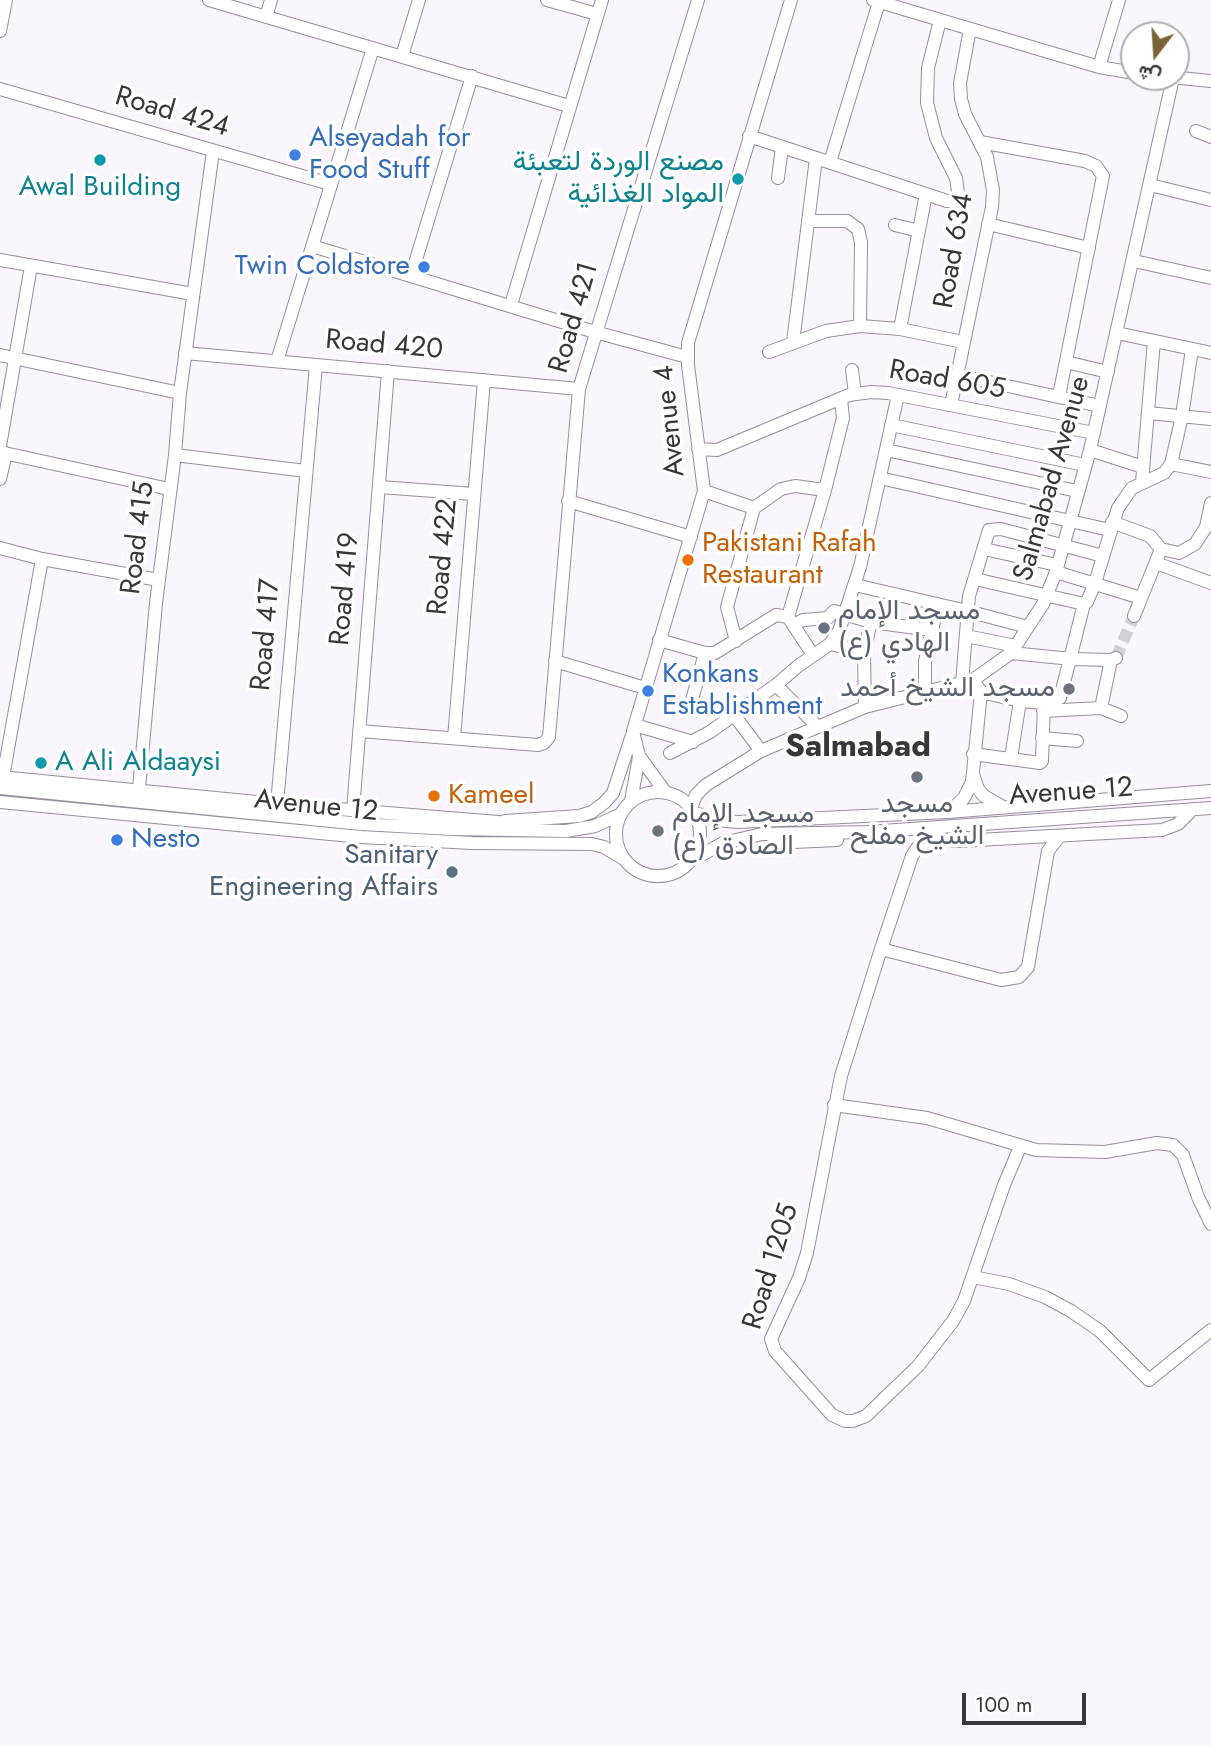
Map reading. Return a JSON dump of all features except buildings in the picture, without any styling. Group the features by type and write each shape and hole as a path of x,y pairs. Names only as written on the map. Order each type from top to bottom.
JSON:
{"street":[{"path":"0,31 6,0"},
{"path":"209,0 569,106"},
{"path":"266,17 271,0"},
{"path":"402,57 419,0"},
{"path":"547,0 597,14"},
{"path":"511,305 602,0"},
{"name":"Road 421","path":"454,738 538,745 549,737 579,389 698,0"},
{"name":"Avenue 4","path":"631,801 639,757 634,728 704,491 687,357 688,343 791,0"},
{"path":"1099,67 1119,0"},
{"path":"830,162 876,1 1099,67 1120,71"},
{"path":"749,136 926,194 950,201 956,199 958,192 954,172 932,127 927,103 928,68 940,20"},
{"name":"Road 634","path":"951,405 993,190 991,173 961,99 960,83 970,29"},
{"path":"277,361 373,48"},
{"path":"411,276 472,76"},
{"path":"1190,79 1211,81"},
{"name":"Road 424","path":"0,89 330,184"},
{"name":"Salmabad Avenue","path":"692,810 696,795 706,785 761,751 865,707 968,682 1014,649 1046,595 1071,521 1118,333 1168,91"},
{"path":"1195,131 1211,136"},
{"path":"980,142 1085,161 1101,170 1103,181 1059,396"},
{"path":"778,178 782,147"},
{"name":"Road 415","path":"139,789 180,393 213,151"},
{"path":"793,342 816,158"},
{"path":"1150,185 1211,200"},
{"path":"900,329 926,194"},
{"path":"808,220 847,221 858,229 861,242 860,326"},
{"path":"988,224 1089,248"},
{"path":"895,225 919,231"},
{"path":"312,246 595,332 687,357"},
{"path":"0,260 193,294"},
{"path":"1134,261 1211,278"},
{"path":"0,479 2,450 31,266"},
{"path":"769,352 826,331 860,326 900,329 963,342"},
{"path":"1118,333 1211,354"},
{"path":"1142,482 1154,341"},
{"path":"1044,707 1060,698 1084,604 1095,583 1111,526 1124,497 1142,482 1164,473 1171,464 1182,416 1192,349"},
{"name":"Road 420","path":"185,353 579,389"},
{"path":"0,355 180,393"},
{"path":"1066,362 1108,372"},
{"name":"Road 417","path":"277,804 316,365"},
{"path":"852,370 855,394"},
{"name":"Road 419","path":"353,810 388,371"},
{"path":"957,375 1100,406"},
{"name":"Road 422","path":"454,738 484,380"},
{"name":"Road 605","path":"698,449 717,450 835,401 871,392 1094,433"},
{"path":"670,753 693,742 776,685 830,644 839,631 855,585 898,395"},
{"path":"813,655 791,621 843,415 835,401"},
{"path":"1148,413 1211,419"},
{"path":"891,425 1084,465"},
{"path":"2,450 169,489"},
{"name":"Road 605","path":"701,469 717,450"},
{"path":"886,450 1077,491"},
{"path":"1090,450 1143,467"},
{"path":"175,456 306,471"},
{"path":"1171,464 1211,472"},
{"path":"880,478 1071,521 1111,526 1150,536 1161,549 1179,553 1195,544 1206,527 1211,504"},
{"path":"736,641 727,607 754,508 781,489 795,486 825,490"},
{"path":"380,487 474,494"},
{"path":"704,491 754,508"},
{"path":"568,501 691,537"},
{"path":"997,529 1008,506"},
{"path":"1103,556 997,529 989,530 969,596 966,636 968,682 981,692 1044,707 1101,708 1121,716"},
{"path":"0,548 42,559 159,580"},
{"path":"984,549 1057,568 1141,598"},
{"path":"1134,616 1161,549"},
{"path":"42,559 1,780 139,789 277,804 498,822 579,816 593,812 613,793 634,728 693,742"},
{"path":"1156,563 1211,583"},
{"path":"975,579 1084,604"},
{"path":"855,585 1028,627"},
{"path":"925,691 925,661 938,604"},
{"path":"659,640 705,653 715,653 776,615 791,621 828,618 833,611 871,622 932,630"},
{"path":"865,707 864,652 871,622"},
{"path":"966,636 1014,649 1072,659 1114,659 1101,708"},
{"path":"830,644 864,652"},
{"path":"690,706 705,653"},
{"path":"555,661 645,688"},
{"path":"798,666 806,678"},
{"path":"776,685 818,727"},
{"path":"948,812 964,799 973,774 981,692"},
{"path":"1011,758 1020,701"},
{"path":"973,754 1040,763 1044,707"},
{"path":"734,715 761,751"},
{"path":"359,731 454,738"},
{"path":"1042,738 1077,741"},
{"name":"Avenue 4","path":"639,757 666,793"},
{"path":"973,774 978,789 984,796 1003,807"},
{"name":"Avenue 12","path":"1,780 361,824 451,829 581,830 621,814"},
{"name":"Avenue 12","path":"692,810 716,820 738,822 948,812 1211,791"},
{"path":"654,792 666,793 682,800 692,810 698,824 699,838 696,851 689,862 675,872 652,876 640,872 624,859 616,837 621,814 631,801 654,792"},
{"name":"Avenue 12","path":"0,803 398,839 485,844 592,844 604,847 624,859"},
{"path":"761,834 794,842 905,835 959,841 1059,837 1163,830 1178,824 1193,808"},
{"name":"Avenue 12","path":"689,862 723,843 761,834 868,832 1211,808"},
{"path":"498,822 534,831"},
{"path":"905,835 911,845 912,856"},
{"path":"1033,837 1044,847 1047,856"},
{"path":"881,949 1002,980 1019,978 1030,961 1047,856 1052,843 1059,837"},
{"name":"Road 1205","path":"930,838 917,848 912,856 881,949 834,1105 813,1227 799,1278 772,1332 775,1351 832,1415 845,1421 860,1420 902,1382 953,1321 973,1277 1007,1175 1020,1147"},
{"path":"834,1105 927,1118 970,1129 1020,1147 1086,1152 1131,1149 1157,1143 1172,1145 1183,1156 1211,1224"},
{"path":"973,1277 1009,1284 1045,1297 1071,1311 1100,1331 1149,1380 1211,1330"}],"tunnel":[{"path":"1116,658 1134,616"}],"place":[{"name":"Alseyadah for Food Stuff","path":"295,155"},
{"name":"Awal Building","path":"100,160"},
{"name":"مصنع الوردة لتعبئة المواد الغذائية","path":"738,179"},
{"name":"Twin Coldstore","path":"424,267"},
{"name":"Pakistani Rafah Restaurant","path":"688,560"},
{"name":"مسجد الإمام الهادي (ع)","path":"824,628"},
{"name":"مسجد الشيخ أحمد","path":"1069,689"},
{"name":"Konkans Establishment","path":"648,691"},
{"name":"A Ali Aldaaysi","path":"41,763"},
{"name":"مسجد الشيخ مفلح","path":"917,777"},
{"name":"Kameel","path":"434,796"},
{"name":"مسجد الإمام الصادق (ع)","path":"658,831"},
{"name":"Nesto","path":"117,840"},
{"name":"Sanitary Engineering Affairs","path":"452,872"}],"district":[{"name":"Salmabad","path":"858,748"}]}
